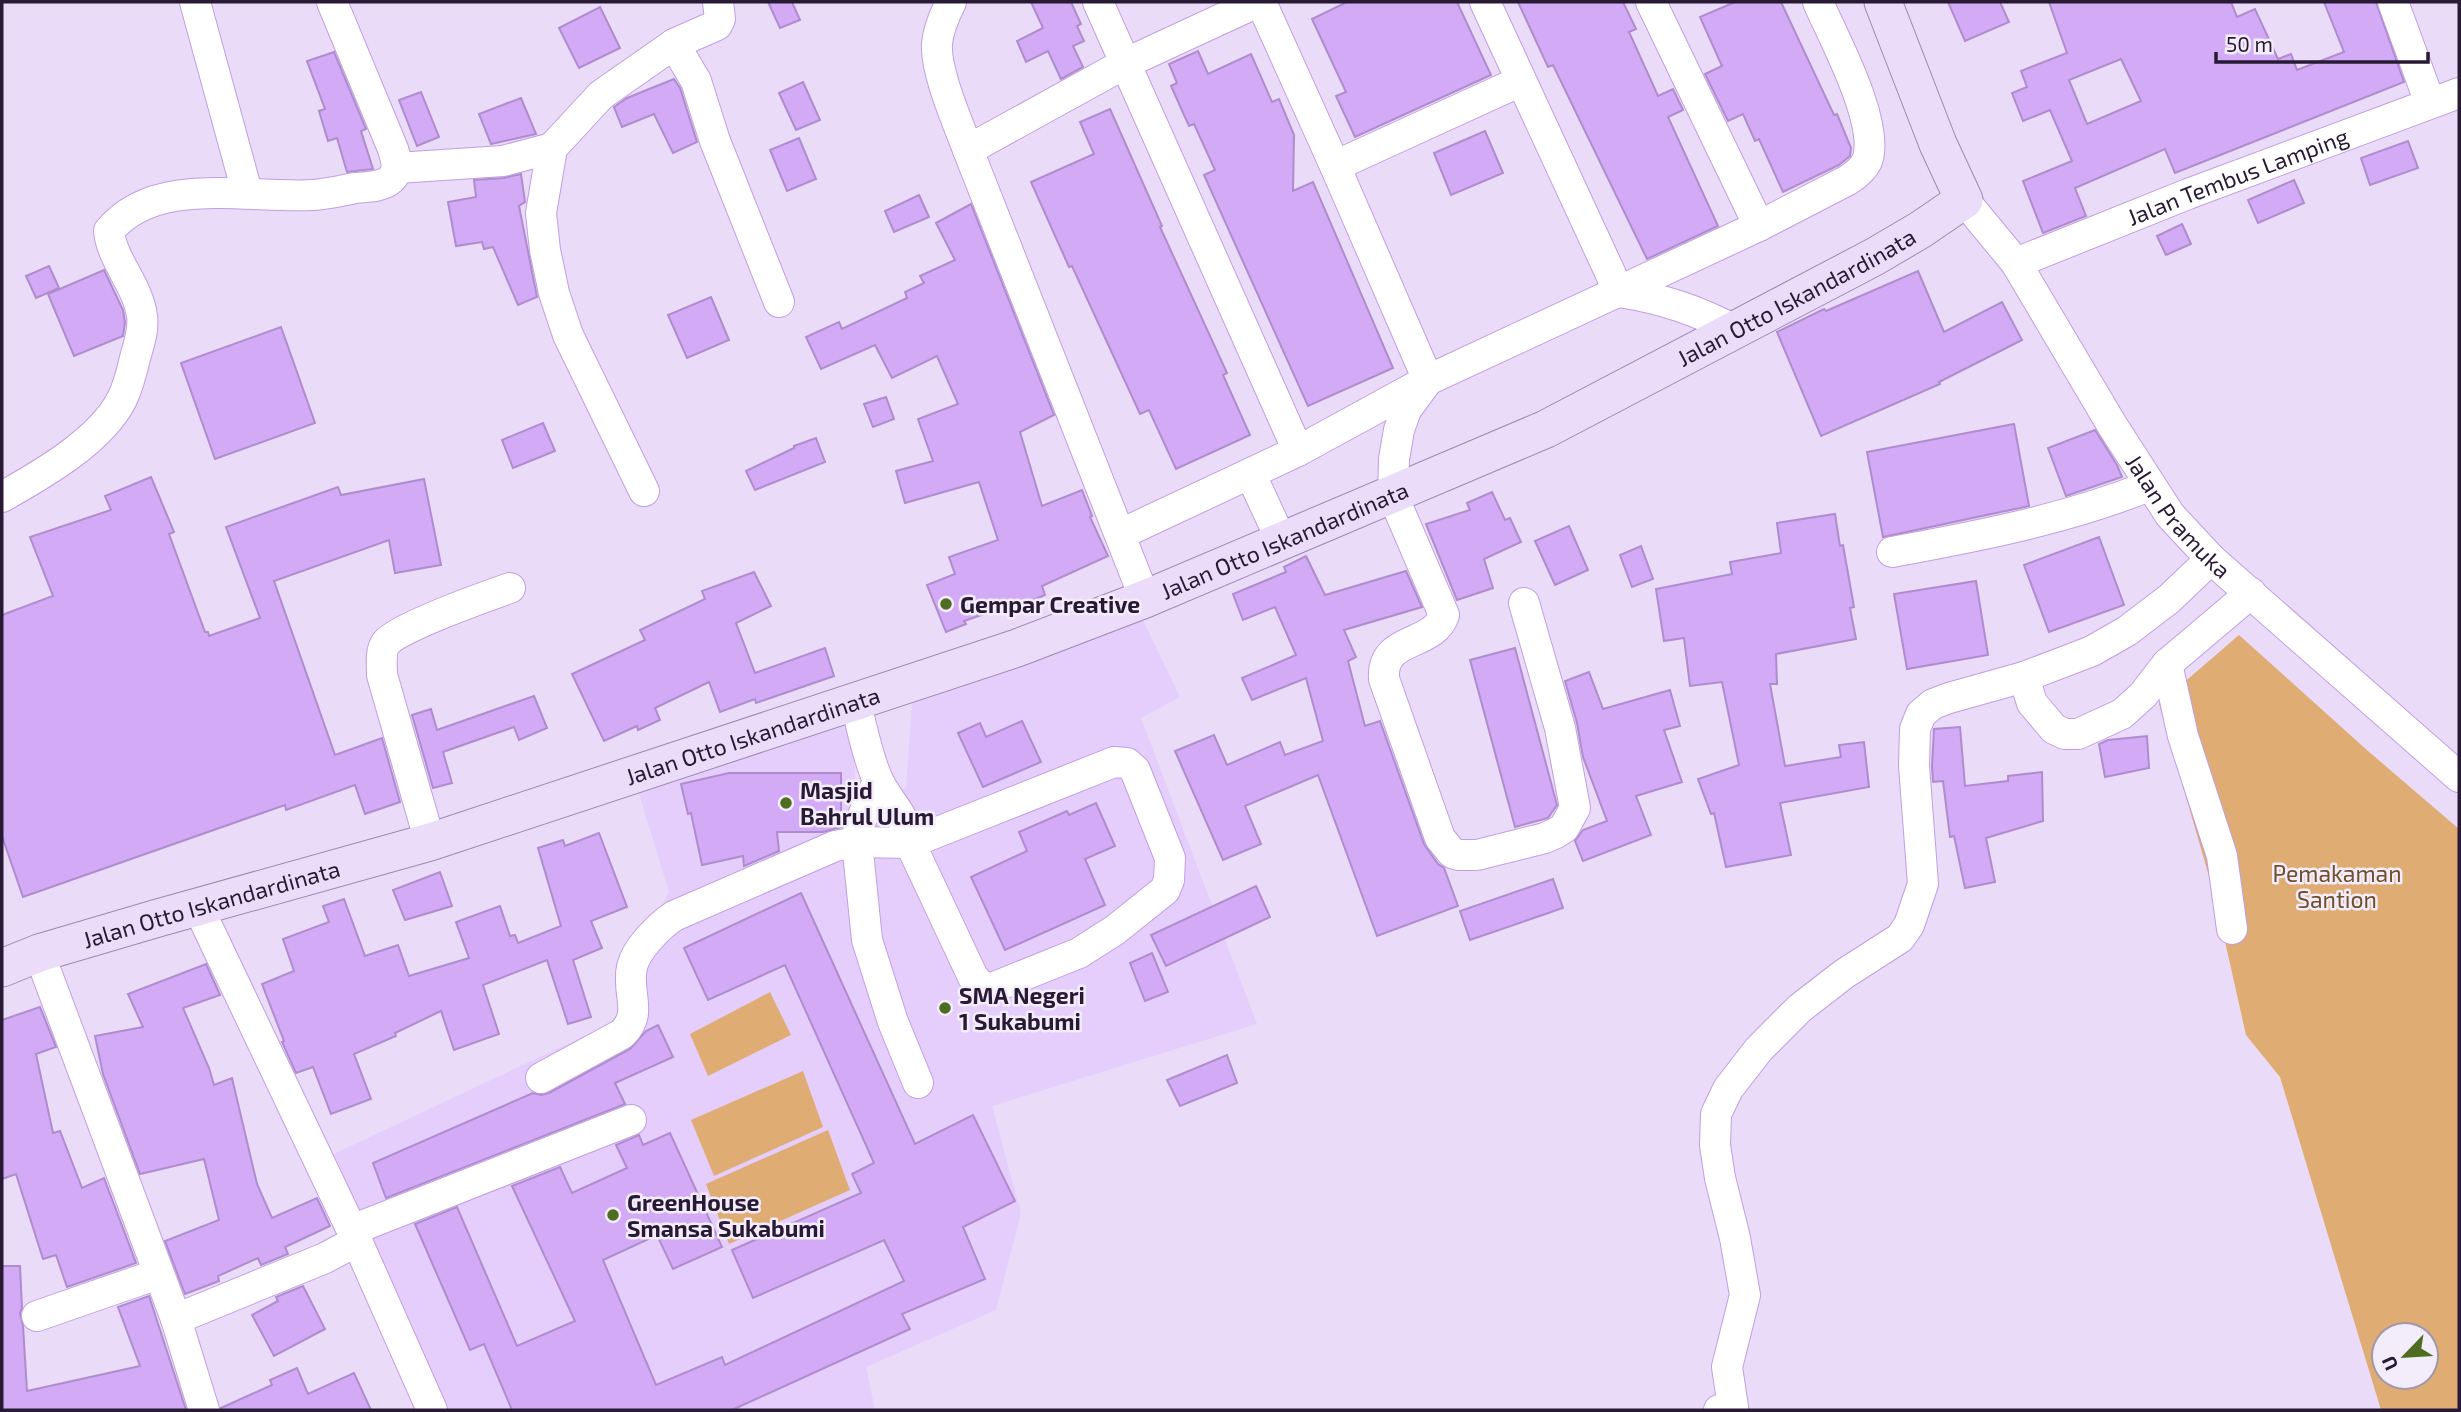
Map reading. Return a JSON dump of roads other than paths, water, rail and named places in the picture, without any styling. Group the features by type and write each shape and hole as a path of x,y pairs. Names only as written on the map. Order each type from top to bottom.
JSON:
{"main road":[{"path":"1882,2 1934,135 1964,200"},
{"name":"Jalan Otto Iskandardinata","path":"2,968 39,953 430,842 1017,648 1145,599 1546,429 1874,257 1964,200"}],"street":[{"path":"195,2 247,192"},
{"path":"2,497 51,469 105,424 122,399 142,331 142,314 110,243 108,230 115,223 145,205 177,195 247,192 313,195 384,183 391,179 397,168 393,149 332,2"},
{"path":"397,168 503,161 552,148 601,95 674,44 717,25 720,19 718,2"},
{"path":"951,2 945,13 937,43 939,66 968,150 1145,599"},
{"path":"1098,2 1298,451"},
{"path":"968,150 1124,64 1259,2 1335,166 1428,380"},
{"path":"1485,2 1619,292"},
{"path":"1651,2 1759,226"},
{"path":"1121,534 1251,475 1428,380 1759,226 1848,180 1861,170 1868,159 1869,127 1864,108 1818,2"},
{"path":"2393,2 2430,103"},
{"path":"674,44 696,81 715,141 779,302"},
{"path":"1335,166 1521,82"},
{"name":"Jalan Tembus Lamping","path":"2016,263 2188,194 2459,93"},
{"path":"552,148 541,212 554,293 568,335 644,491"},
{"name":"Jalan Pramuka","path":"1964,200 2016,263 2149,486 2170,515 2211,559 2454,764"},
{"path":"1619,292 1657,298 1705,314 1736,331"},
{"path":"1428,380 1406,410 1399,430 1394,459 1393,496 1444,615 1435,629 1394,651 1386,660 1384,679 1440,838 1446,847 1459,855 1477,855 1545,838 1564,828 1575,808 1560,728 1524,603"},
{"path":"1251,475 1282,542"},
{"path":"1892,552 2032,524 2149,486"},
{"path":"1719,1410 1733,1407 1727,1367 1745,1295 1718,1167 1715,1145 1716,1114 1728,1089 1759,1049 1800,1008 1844,974 1900,938 1909,925 1923,884 1914,766 1915,729 1921,714 1933,704 1949,698 2024,677 2092,651 2127,631 2169,599 2211,559"},
{"path":"430,842 382,675 385,644 396,635 422,622 510,588"},
{"path":"2024,677 2032,703 2054,729 2065,734 2078,734 2122,714 2143,695 2167,664 2250,593"},
{"path":"2167,664 2183,736 2222,856 2232,929"},
{"path":"541,1078 622,1034 630,1026 634,1016 632,965 663,923 835,846 857,842 910,844 1115,762 1121,762 1127,763 1135,770 1170,858 1171,870 1165,890 1079,953 992,988 981,986 973,977 910,844 907,828 899,811 878,781 855,701"},
{"path":"878,781 859,825 857,842 867,940 892,1022 918,1083"},
{"path":"198,907 354,1235 432,1410"},
{"path":"39,953 176,1319 204,1410"},
{"path":"176,1319 325,1258 354,1235 631,1121"},
{"path":"37,1316 158,1274"}],"place":[{"name":"Gempar Creative","path":"946,604"},
{"name":"Masjid Bahrul Ulum","path":"786,803"},
{"name":"SMA Negeri 1 Sukabumi","path":"945,1008"},
{"name":"GreenHouse Smansa Sukabumi","path":"613,1215"}],"park label":[{"name":"Pemakaman Santion","path":"2337,886"}]}
